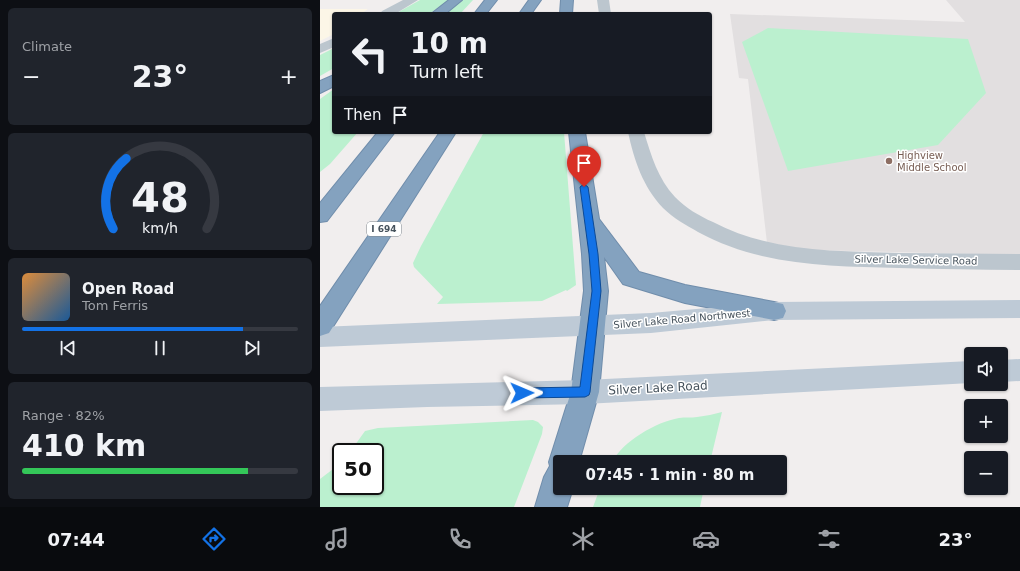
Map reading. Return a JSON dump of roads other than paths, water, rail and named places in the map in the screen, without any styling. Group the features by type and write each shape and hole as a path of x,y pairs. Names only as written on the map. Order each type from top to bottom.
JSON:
{"highway":[{"path":"440,12 456,0"},
{"path":"482,12 491,0"},
{"path":"526,12 535,0"},
{"path":"566,12 567,0"},
{"path":"320,88 332,80"},
{"path":"320,216 385,134"},
{"name":"I 694","path":"320,326 447,134"},
{"path":"566,455 585,392 596,291 589,221 577,134"},
{"path":"589,221 631,278 685,294 774,311"},
{"path":"551,507 555,495"}],"main road":[{"name":"Silver Lake Road Northwest","path":"320,337 651,323 774,311 1020,309"},
{"path":"1008,371 1020,370"},
{"name":"Silver Lake Road","path":"320,399 585,392 964,372"}],"street":[{"path":"390,12 412,0"},
{"path":"603,0 605,12"},
{"path":"320,50 332,43"},
{"name":"Silver Lake Service Road","path":"637,134 644,163 656,186 668,200 683,214 711,232 737,242 775,253 813,258 1020,262"}],"place":[{"name":"Highview Middle School","path":"889,161"}]}
